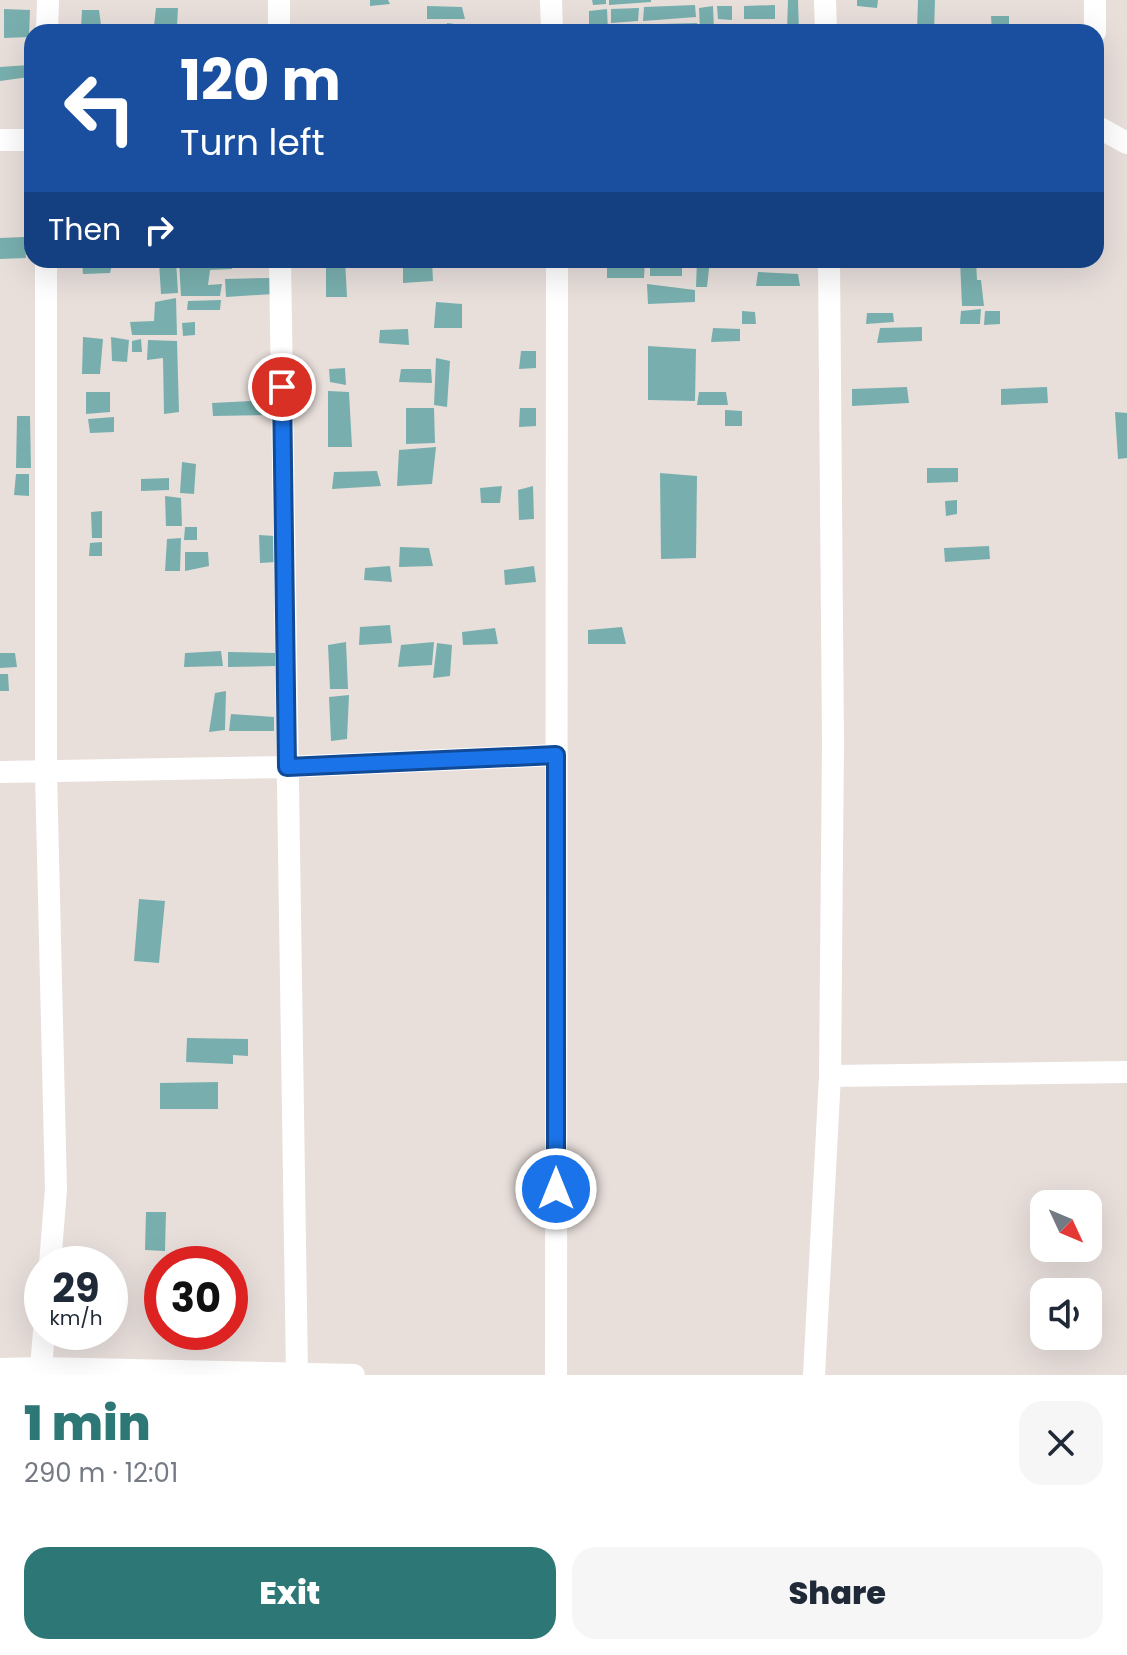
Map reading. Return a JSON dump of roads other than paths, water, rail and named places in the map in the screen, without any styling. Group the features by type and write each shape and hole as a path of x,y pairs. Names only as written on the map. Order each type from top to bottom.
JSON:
{"street":[{"path":"47,24 48,0"},
{"path":"279,0 279,24"},
{"path":"551,0 552,24"},
{"path":"825,0 826,24"},
{"path":"1095,0 1095,24"},
{"path":"1104,125 1127,125"},
{"path":"1104,130 1127,143"},
{"path":"0,140 24,140"},
{"path":"46,268 46,773 56,1189 51,1246"},
{"path":"280,268 297,1374"},
{"path":"556,1375 557,268"},
{"path":"814,1375 830,1076 833,727 829,268"},
{"path":"0,772 287,767 556,755"},
{"path":"830,1076 1127,1072"},
{"path":"41,1368 42,1350"},
{"path":"0,1369 354,1375"}]}
